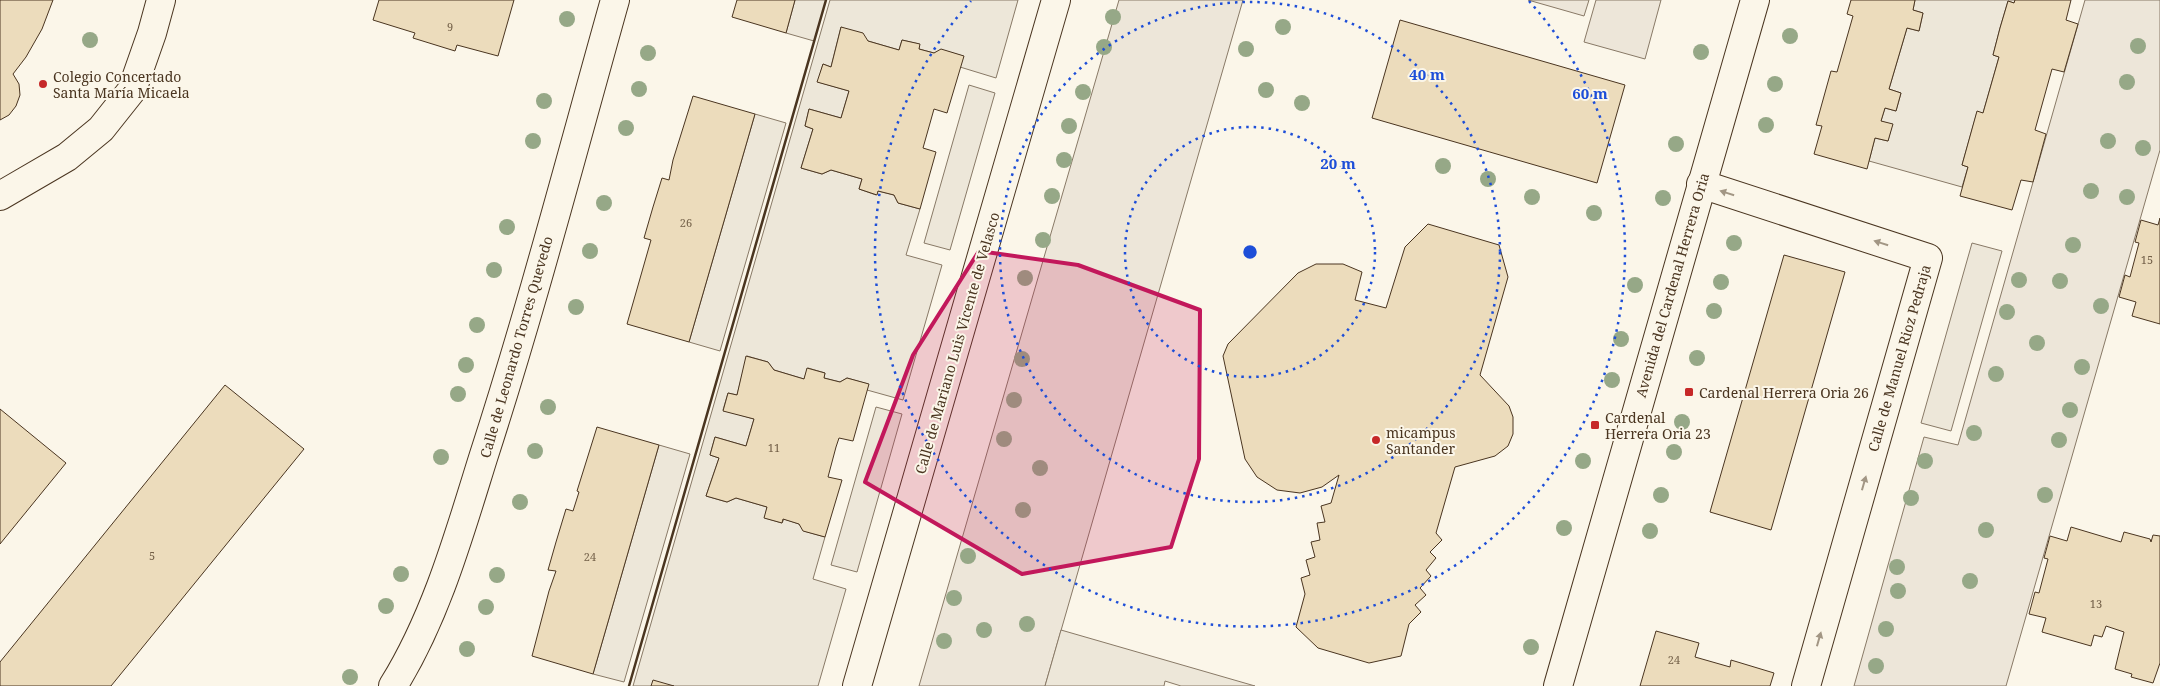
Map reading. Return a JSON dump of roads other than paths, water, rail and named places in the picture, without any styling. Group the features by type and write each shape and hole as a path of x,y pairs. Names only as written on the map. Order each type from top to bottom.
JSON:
{"street":[{"path":"0,196 67,157 101,129 132,90 152,33 161,0"},
{"name":"Calle de Leonardo Torres Quevedo","path":"393,686 431,613 460,531 502,401 615,0"},
{"name":"Calle de Mariano Luis Vicente de Velasco","path":"858,686 1056,0"},
{"name":"Avenida del Cardenal Herrera Oria","path":"1558,686 1755,0"},
{"name":"Calle de Manuel Rioz Pedraja","path":"1701,184 1928,258 1806,686"}],"place":[{"name":"Colegio Concertado Santa María Micaela","path":"43,84"},
{"name":"Cardenal Herrera Oria 26","path":"1689,392"},
{"name":"Cardenal Herrera Oria 23","path":"1595,425"},
{"name":"micampus Santander","path":"1376,440"}]}
